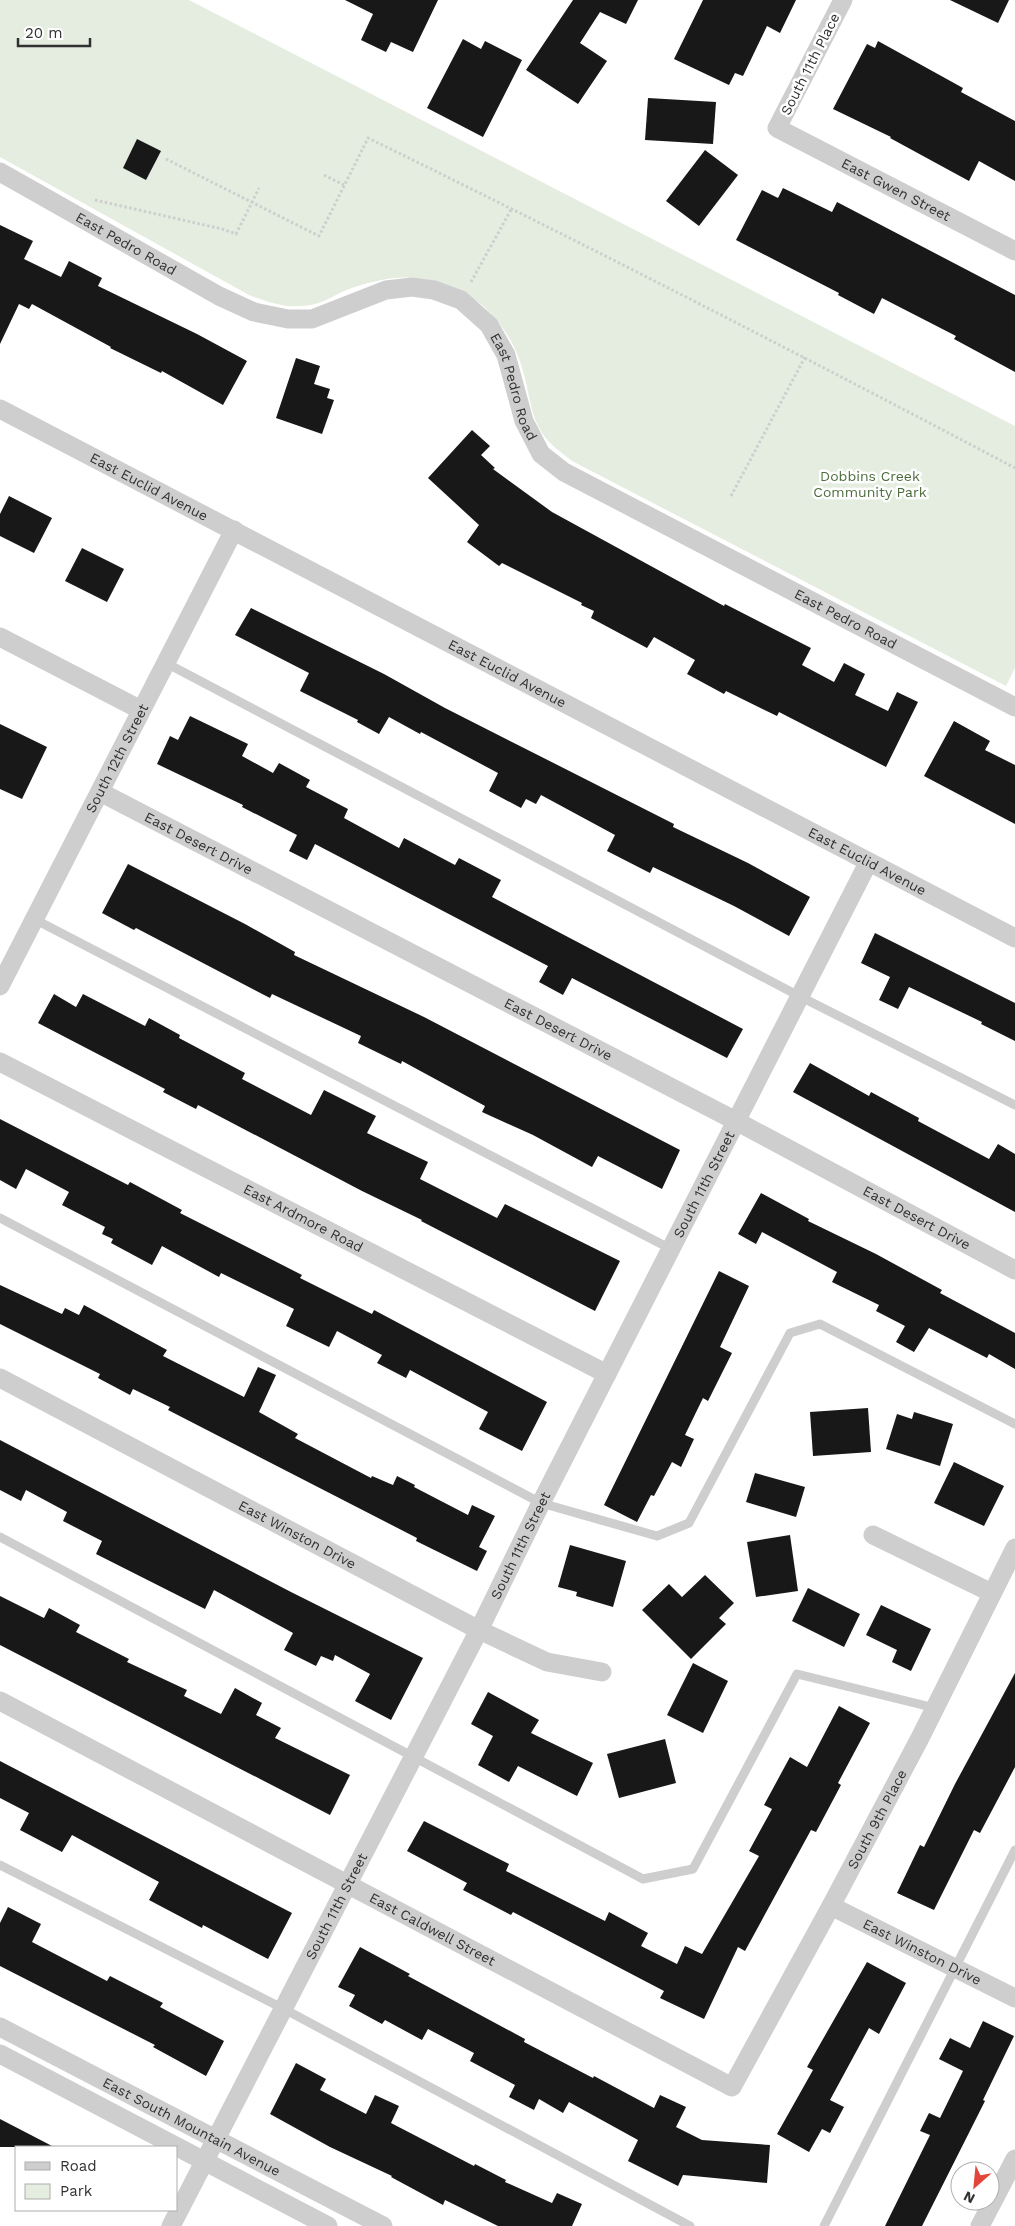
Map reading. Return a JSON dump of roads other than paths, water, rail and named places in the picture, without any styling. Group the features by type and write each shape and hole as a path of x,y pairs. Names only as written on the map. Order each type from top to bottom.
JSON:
{"street":[{"name":"South 11th Place","path":"777,128 843,0"},
{"name":"East Gwen Street","path":"777,128 1015,251"},
{"name":"East Pedro Road","path":"0,172 220,296 254,312 288,319 312,318 386,290 412,287 434,290 461,300 489,325 506,355 524,421 541,454 564,472 1015,707"},
{"name":"East Euclid Avenue","path":"0,409 1015,938"},
{"name":"South 12th Street","path":"0,986 234,530"},
{"path":"0,637 141,710"},
{"name":"East Desert Drive","path":"100,792 736,1121 1015,1270"},
{"name":"South 11th Street","path":"172,2226 479,1630 541,1503 868,863"},
{"name":"East Ardmore Road","path":"0,1062 607,1374"},
{"name":"East Winston Drive","path":"0,1378 479,1630 547,1662 602,1672"},
{"path":"873,1535 992,1594"},
{"name":"South 9th Place","path":"732,2087 936,1708 1015,1548"},
{"name":"East Caldwell Street","path":"0,1701 732,2087"},
{"name":"East Winston Drive","path":"831,1906 1015,1998"},
{"name":"East South Mountain Avenue","path":"0,2027 383,2226"},
{"name":"East South Mountain Avenue","path":"0,2054 177,2146"},
{"name":"East South Mountain Avenue","path":"178,2146 328,2226"},
{"path":"980,2226 1015,2159"}],"lane":[{"path":"166,663 799,996 1015,1104"},
{"path":"34,919 671,1249"},
{"path":"0,1218 541,1503 657,1536 689,1522 790,1333 820,1324 1015,1424"},
{"path":"0,1537 642,1879 693,1869 797,1674 936,1708"},
{"path":"824,2226 1015,1850"},
{"path":"0,1865 284,2009 690,2226"}],"park label":[{"name":"Dobbins Creek Community Park","path":"870,484"}]}
